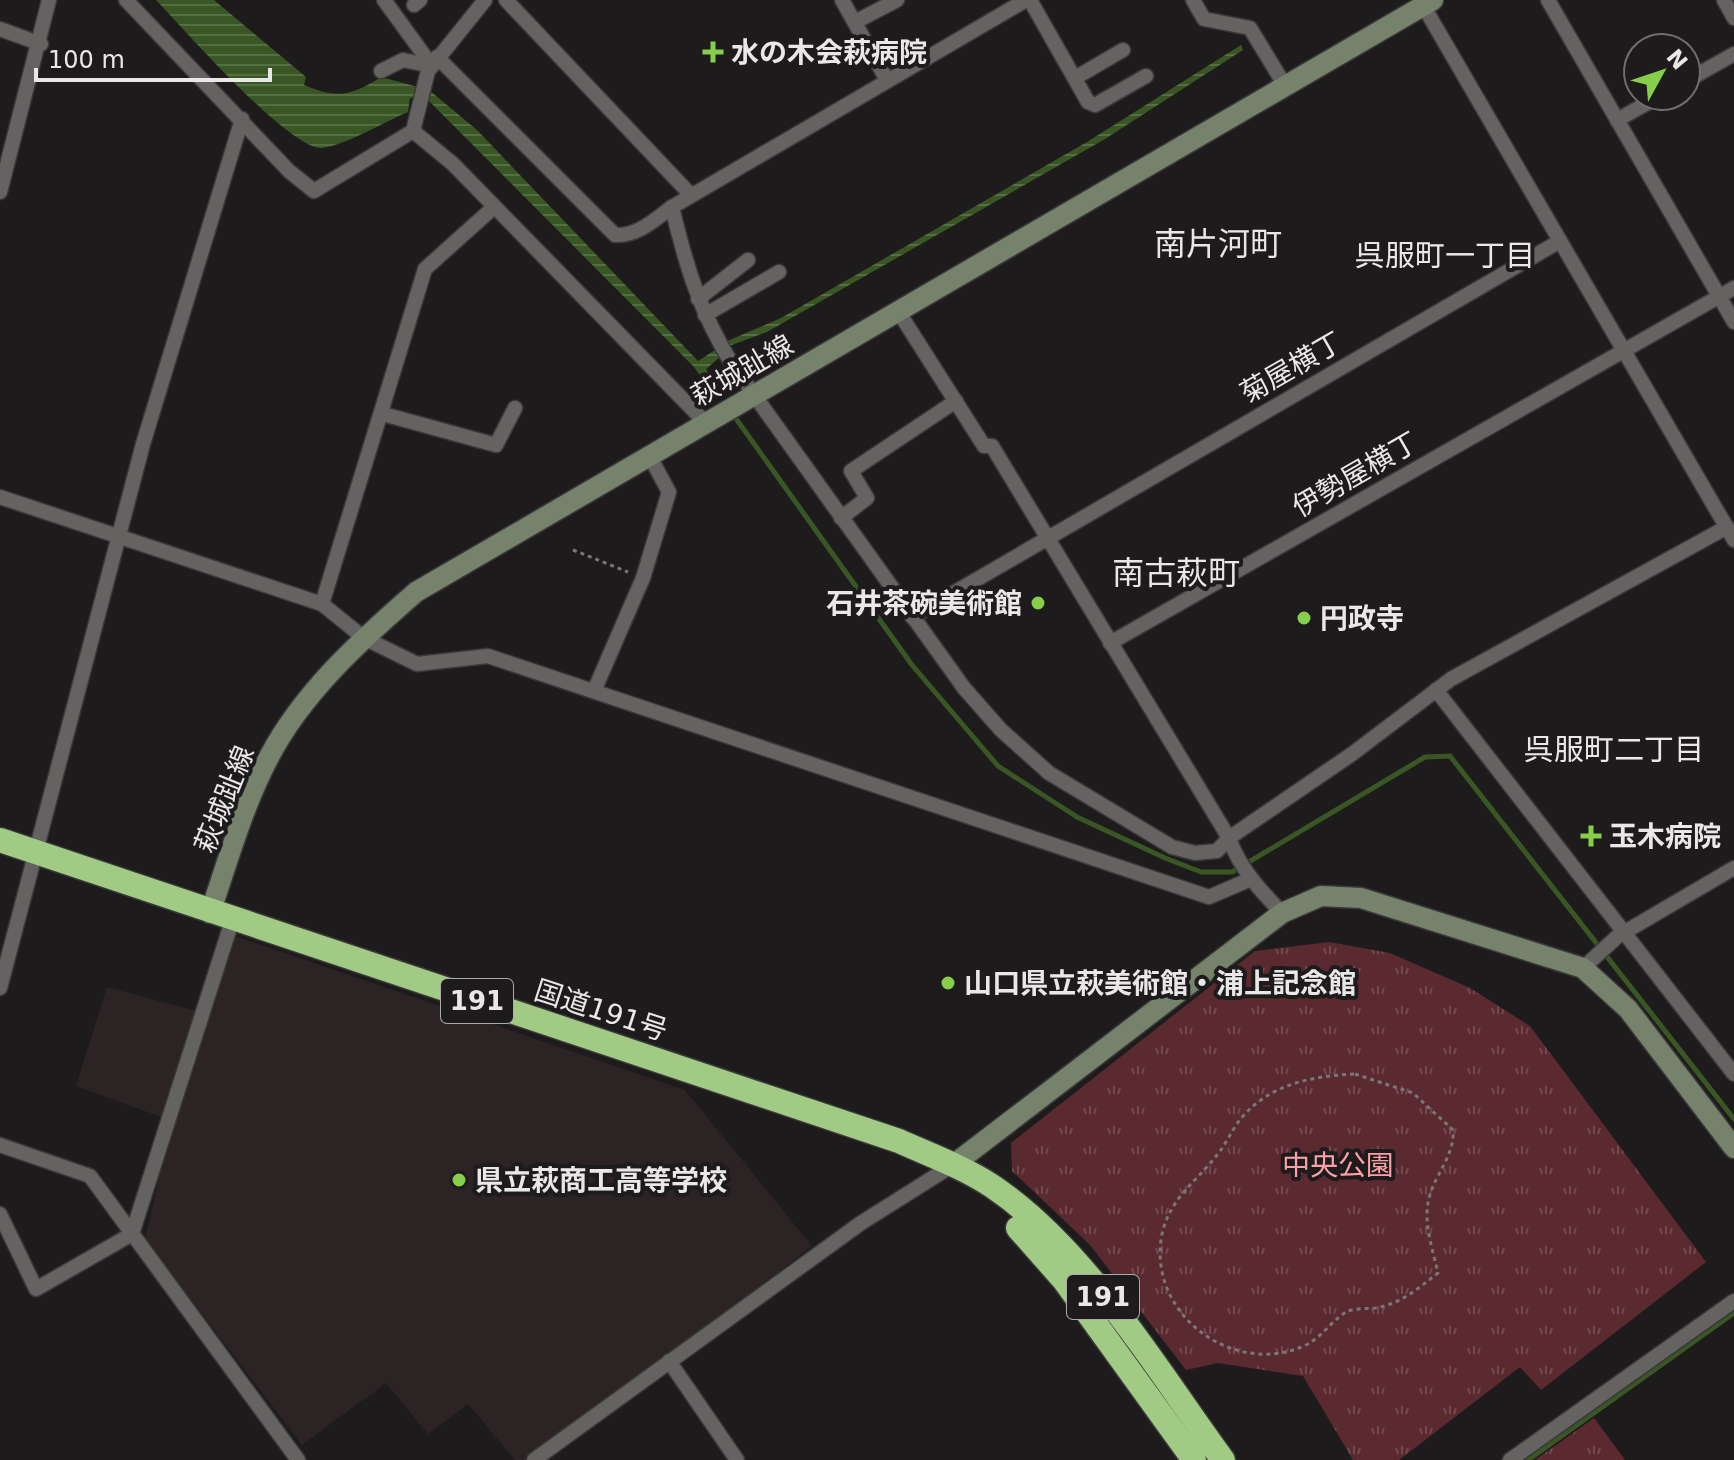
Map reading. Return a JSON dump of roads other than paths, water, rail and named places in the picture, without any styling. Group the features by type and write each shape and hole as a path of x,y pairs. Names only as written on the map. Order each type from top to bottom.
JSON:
{"highway":[{"name":"国道191号","path":"0,840 221,917 899,1141 953,1165 993,1187 1055,1240 1113,1309 1223,1460"},
{"name":"国道191号","path":"953,1165 1052,1263 1194,1460"}],"main road":[{"name":"萩城趾線","path":"221,917 248,802 270,755 300,710 364,638 416,592 756,396 1425,2"},
{"path":"953,1165 1282,913 1321,896 1361,898 1595,956 1628,1009 1734,1148"}],"street":[{"path":"0,192 41,44 49,0"},
{"path":"126,0 289,171 314,191 413,131 432,65 485,0"},
{"path":"384,0 432,65 615,235 627,236 644,228 690,194 1028,0 1088,102 1095,105 1146,76"},
{"path":"506,0 690,194"},
{"path":"842,0 887,80"},
{"path":"855,22 897,0"},
{"path":"1193,0 1204,19 1250,28 1284,84"},
{"path":"1548,0 1734,322"},
{"path":"1724,0 1734,18"},
{"path":"672,207 698,299 712,331 732,364 912,617 1001,730 1049,773 1172,847 1195,853 1217,851 1229,838 1352,754 1436,690 1730,534 1425,2"},
{"path":"0,29 41,44"},
{"path":"1075,78 1123,50"},
{"path":"1702,72 1734,54"},
{"path":"381,71 403,60 432,65"},
{"path":"1617,120 1631,112"},
{"path":"0,988 34,851 121,538 143,444 242,119"},
{"path":"413,131 453,164 658,371 713,420"},
{"path":"322,604 383,414 425,269 494,207"},
{"name":"菊屋横丁","path":"912,617 1560,241"},
{"path":"698,299 748,260"},
{"path":"705,315 779,272"},
{"name":"伊勢屋横丁","path":"1110,643 1734,288"},
{"path":"898,311 984,446 992,446 1229,838 1248,875 1282,913"},
{"path":"841,518 867,498 851,471 956,401"},
{"path":"383,414 496,445 515,408"},
{"path":"594,691 643,578 669,492 649,455"},
{"path":"0,497 322,604 364,638 417,664 488,656 1209,897 1248,875"},
{"path":"1436,690 1734,1074"},
{"path":"1595,956 1625,934 1734,868"},
{"path":"0,1214 36,1289 132,1234 221,917"},
{"path":"0,1145 90,1176 298,1460"},
{"path":"534,1460 861,1223 953,1165"},
{"path":"1510,1460 1734,1301"},
{"path":"669,1361 737,1460"}],"waterway":[{"path":"732,413 912,665 998,766 1077,817 1165,858 1201,872 1232,872 1425,757 1450,756 1734,1119"},
{"path":"1528,1460 1734,1313"}],"place":[{"name":"水の木会萩病院","path":"713,52"},
{"name":"石井茶碗美術館","path":"1038,603"},
{"name":"円政寺","path":"1304,618"},
{"name":"玉木病院","path":"1591,836"},
{"name":"山口県立萩美術館・浦上記念館","path":"948,983"},
{"name":"県立萩商工高等学校","path":"459,1180"}],"district":[{"name":"南片河町","path":"1218,244"},
{"name":"呉服町一丁目","path":"1445,256"},
{"name":"南古萩町","path":"1176,573"},
{"name":"呉服町二丁目","path":"1614,750"}],"park label":[{"name":"中央公園","path":"1338,1165"}]}
